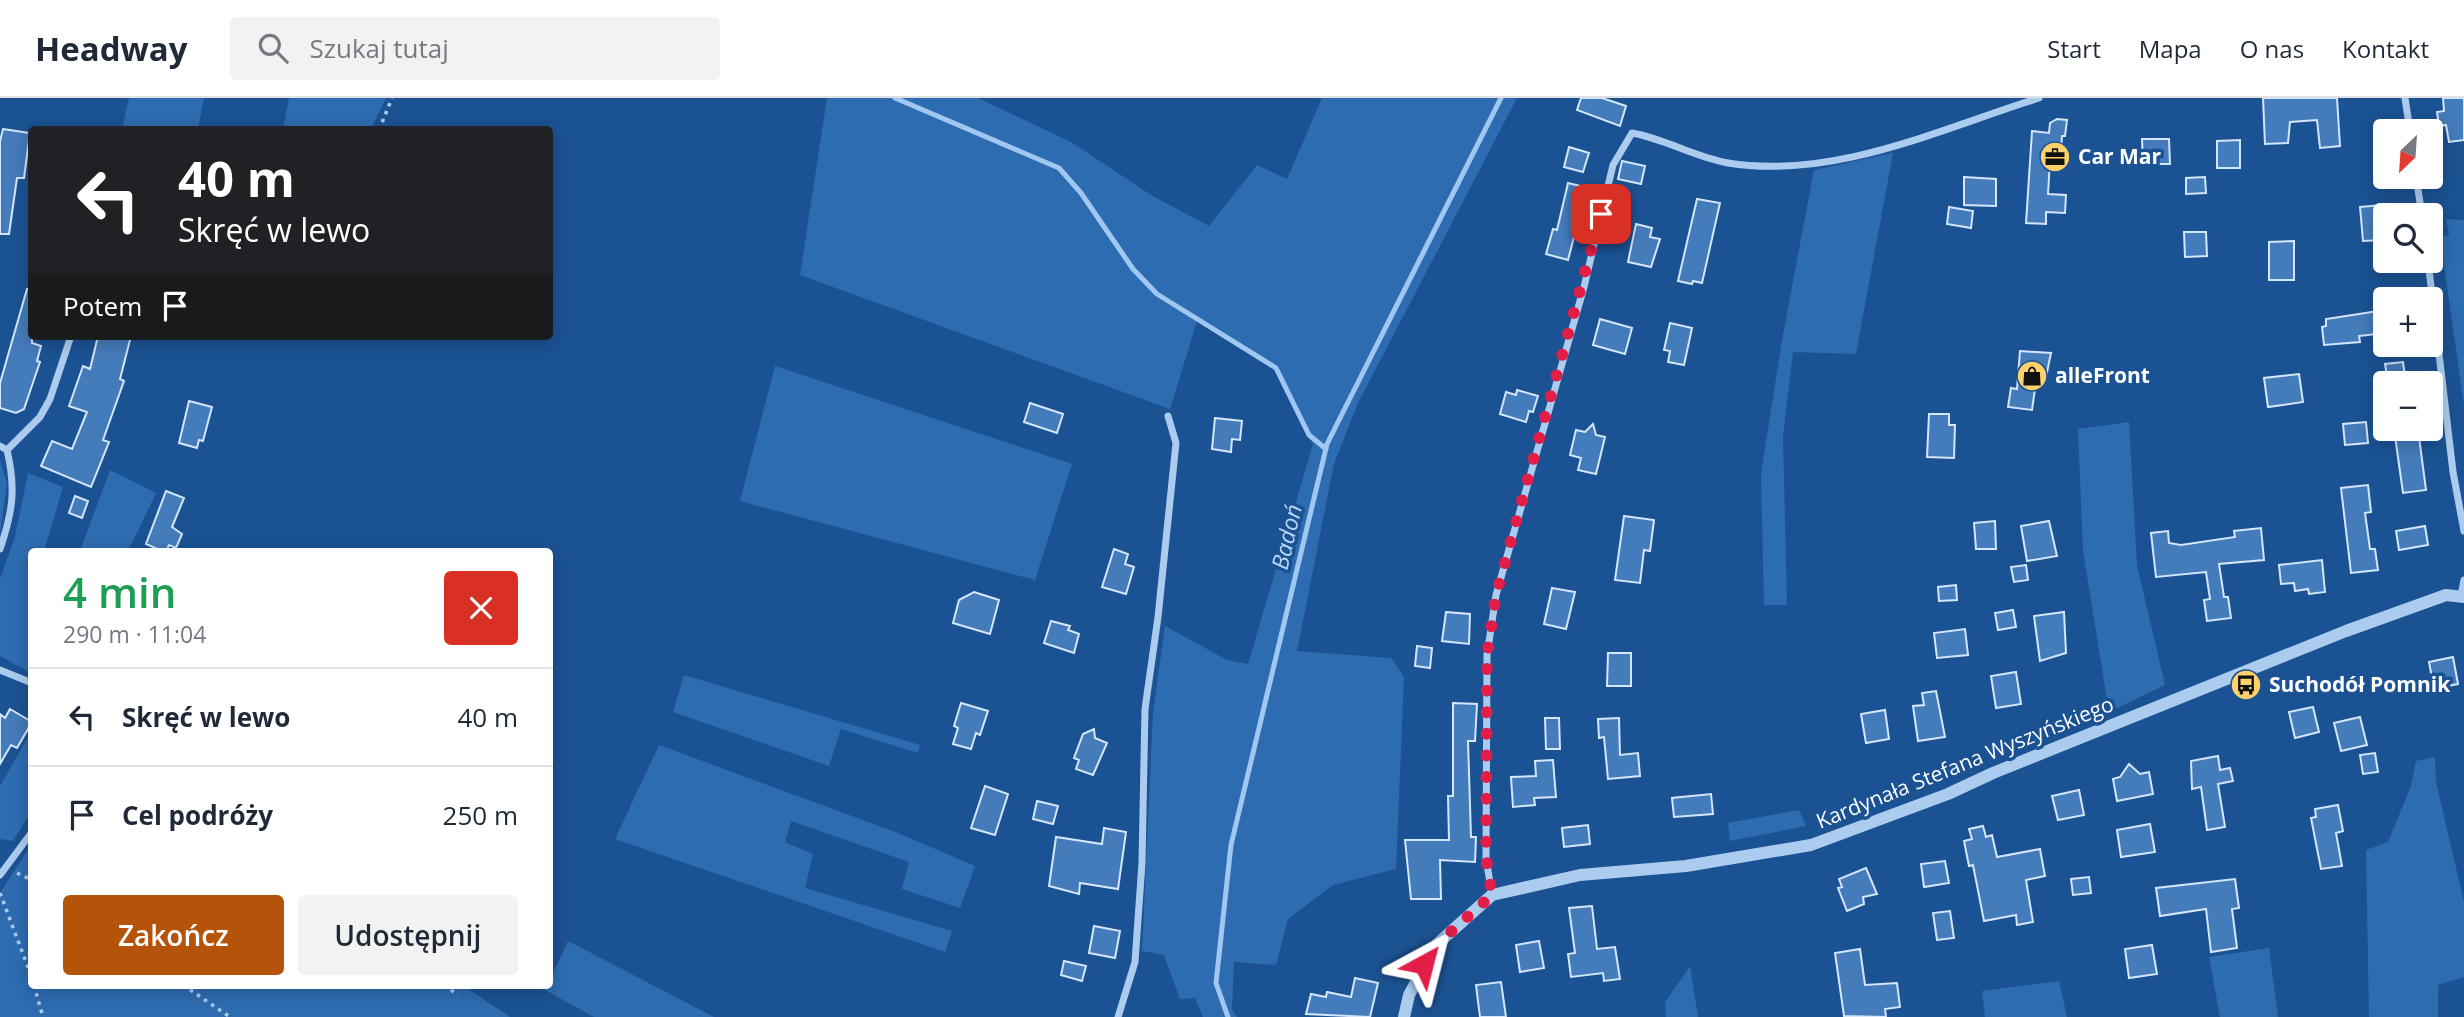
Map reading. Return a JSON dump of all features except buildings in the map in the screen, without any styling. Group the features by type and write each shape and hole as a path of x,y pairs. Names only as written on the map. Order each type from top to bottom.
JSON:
{"street":[{"path":"1492,895 1486,858 1487,656 1496,595 1584,286 1613,165 1632,132 1660,138 1699,156 1777,168 1857,156 2039,98"},
{"path":"2405,98 2408,119"},
{"path":"2429,273 2453,472 2464,531"},
{"path":"0,549 7,529 14,484 3,448 40,417 50,399 70,340"},
{"path":"1118,1017 1135,962 1142,863 1145,709 1158,617 1176,443 1168,416"},
{"path":"2463,596 2464,580"},
{"name":"Kardynała Stefana Wyszyńskiego","path":"1404,1017 1409,995 1436,945 1492,895 1580,875 1686,866 1811,845 1948,794 1993,773 2346,631 2446,595 2463,596"},
{"path":"0,670 28,681"},
{"path":"0,875 28,837"}],"path":[{"path":"381,126 393,98"},
{"path":"0,893 28,967"},
{"path":"35,989 43,1017"},
{"path":"189,989 229,1017"},
{"path":"450,989 458,995"}],"shaded area":[{"path":"129,98 204,98 199,126 123,126"},
{"path":"289,98 386,98 372,126 284,126"},
{"path":"827,98 978,98 1071,142 1151,195 1209,226 1257,165 1287,179 1322,98 1517,98 1358,403 1334,464 1297,651 1391,658 1404,677 1396,869 1333,885 1288,919 1276,965 1234,962 1232,1010 1237,1017 1203,1017 1195,998 1180,999 1164,955 1142,951 1153,713 1165,626 1227,660 1248,664 1313,444 1276,368 1198,318 1170,409 800,275"},
{"path":"1893,153 1856,354 1793,352 1783,436 1787,605 1764,605 1761,474 1782,340 1814,170"},
{"path":"2446,219 2464,220 2464,405 2443,258 2443,236 2449,235"},
{"path":"775,366 1072,464 1035,580 740,501"},
{"path":"2129,422 2137,565 2165,685 2109,712 2083,551 2078,429"},
{"path":"0,460 7,483 0,534"},
{"path":"110,470 156,493 129,548 81,548"},
{"path":"28,473 63,487 45,548 28,548 28,671 0,656 0,579 15,537"},
{"path":"684,675 920,745 918,753 841,729 829,766 673,712"},
{"path":"28,737 28,817 13,841 0,839 0,786"},
{"path":"659,745 898,833 975,866 960,908 902,889 909,862 791,821 785,842 813,854 805,888 952,931 945,952 615,839"},
{"path":"2435,757 2436,782 2464,902 2464,977 2438,985 2438,1017 2369,1017 2366,850 2388,842 2411,786 2416,761"},
{"path":"1799,810 1806,826 1730,841 1728,823"},
{"path":"28,850 28,989 468,989 510,1017 0,1017 0,893"},
{"path":"568,941 714,1017 594,1017 545,990 553,989 553,973"},
{"path":"2269,948 2278,1017 2220,1017 2209,957"},
{"path":"1690,966 1698,1017 1666,1017 1665,1002"},
{"path":"2059,981 2067,1017 1985,1017 1982,991"}],"waterway":[{"path":"895,98 1059,168 1081,193 1133,269 1157,294 1276,368 1309,435 1326,449"},
{"name":"Badoń","path":"1228,1017 1216,983 1231,845 1327,444 1501,98"}],"place":[{"name":"Car Mar","path":"2055,157"},
{"name":"alleFront","path":"2032,376"},
{"name":"Suchodół Pomnik","path":"2246,685"}],"route":[{"path":"1424,964 1436,945 1492,895 1486,858 1487,656 1496,595 1584,286 1601,214"}]}
